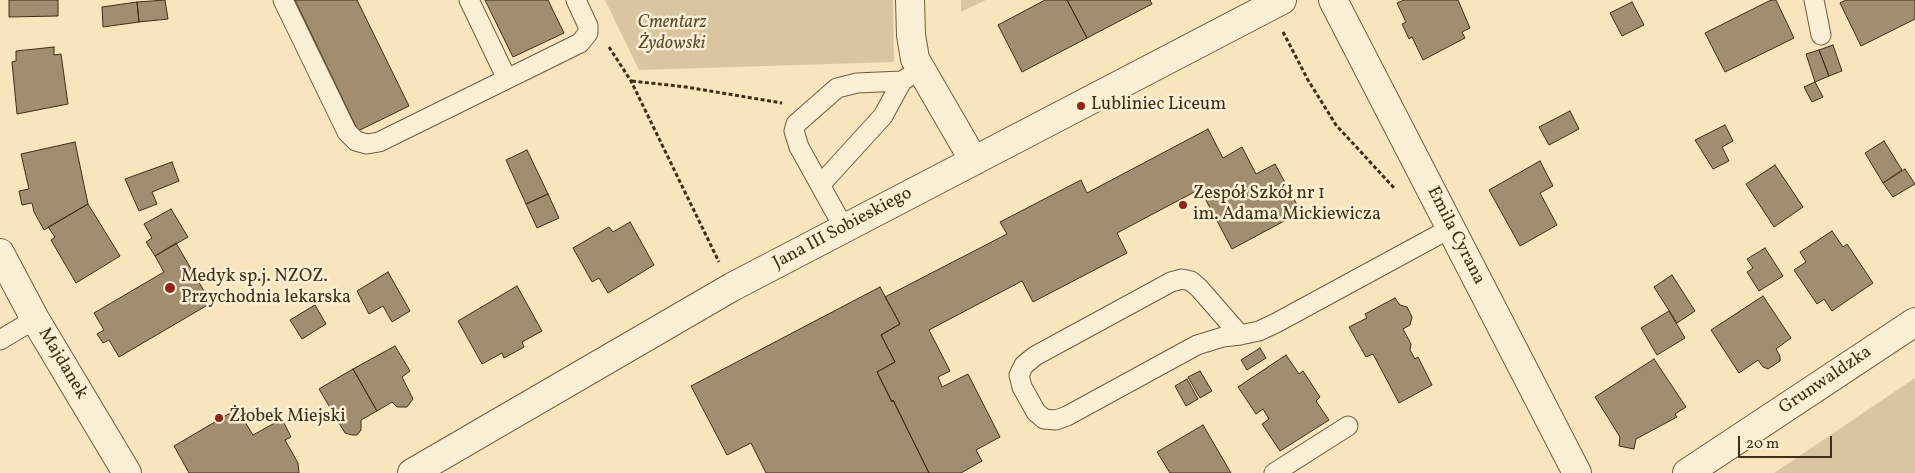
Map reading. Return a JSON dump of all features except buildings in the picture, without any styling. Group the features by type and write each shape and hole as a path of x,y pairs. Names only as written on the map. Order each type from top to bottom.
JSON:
{"street":[{"path":"910,0 913,49 911,75 974,161"},
{"name":"Jana III Sobieskiego","path":"412,473 732,287 1282,0"},
{"name":"Emila Cyrana","path":"1333,0 1577,473"},
{"name":"Majdanek","path":"0,253 35,318 127,473"},
{"name":"Grunwaldzka","path":"1687,473 1915,322"}],"lane":[{"path":"283,0 347,132 356,141 367,144 379,142 580,43 588,33 588,26 576,0"},
{"path":"469,0 507,79"},
{"path":"1814,0 1821,35"},
{"path":"844,228 799,147 794,131 800,118 828,94 842,86 911,75"},
{"path":"821,184 882,116 911,75"},
{"path":"1240,335 1199,288 1191,281 1182,279 1171,282 1035,356 1024,365 1019,375 1022,387 1036,412 1044,419 1056,420 1068,416 1197,346 1259,331 1276,324 1452,228"},
{"path":"0,340 35,318"},
{"path":"1274,473 1348,426"}],"path":[{"path":"1281,30 1308,80 1336,125 1397,191"},
{"path":"588,33 604,42 614,52 631,81 732,287"},
{"path":"631,81 686,87 812,108"}],"green space":[{"name":"Cmentarz Żydowski","path":"605,0 893,0 894,62 639,70"},
{"path":"961,0 986,0 961,12"},
{"path":"1915,378 1915,473 1774,473"}],"place":[{"name":"Lubliniec Liceum","path":"1081,106"},
{"name":"Zespół Szkół nr 1 im. Adama Mickiewicza","path":"1183,205"},
{"name":"Medyk sp.j. NZOZ. Przychodnia lekarska","path":"170,288"},
{"name":"Żłobek Miejski","path":"219,418"}]}
